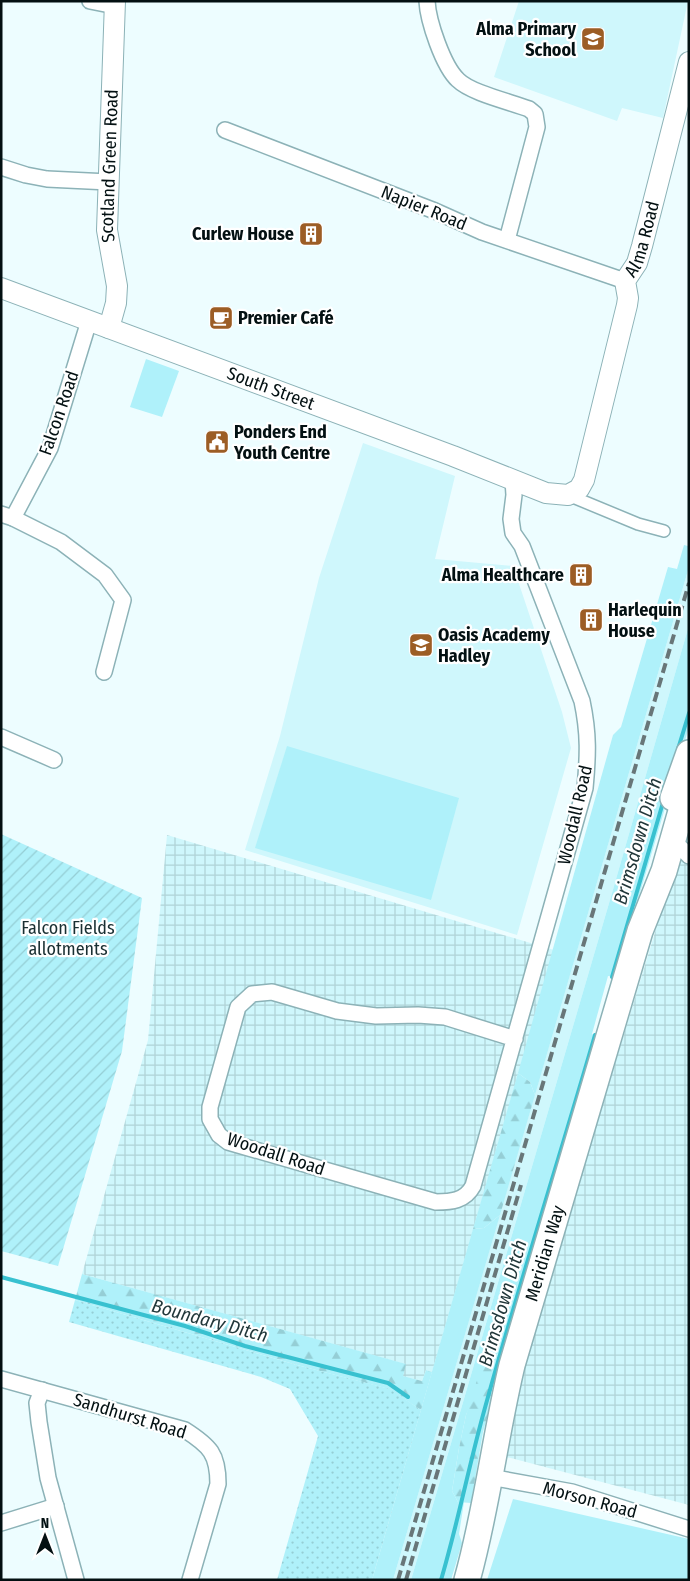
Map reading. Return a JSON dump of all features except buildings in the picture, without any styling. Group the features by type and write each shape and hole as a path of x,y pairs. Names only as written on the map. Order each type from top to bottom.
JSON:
{"main road":[{"name":"Meridian Way","path":"467,1580 476,1549 512,1366 640,931 653,867 674,793 689,753"},
{"name":"Meridian Way","path":"640,931 664,871 681,848 689,783"}],"street":[{"path":"90,1 115,3"},
{"path":"427,1 436,40 447,64 458,80 471,88 529,109 535,114 537,127 507,240"},
{"name":"Scotland Green Road","path":"109,328 114,313 118,286 108,237 115,3"},
{"name":"Alma Road","path":"568,495 579,489 586,471 628,305 625,282 637,263 642,246 689,62"},
{"name":"Napier Road","path":"225,130 482,232 625,282"},
{"path":"1,167 47,179 109,182"},
{"name":"South Street","path":"2,289 428,446 546,493 568,495"},
{"name":"Falcon Road","path":"7,516 50,448 89,321"},
{"name":"Woodall Road","path":"512,480 514,495 511,520 513,533 522,546 582,702 587,727 589,754 585,788 515,1039 473,1186 469,1194 451,1202 436,1202 228,1142 219,1135 210,1119 212,1096 238,1007 252,994 272,992 337,1010 376,1016 418,1015 445,1017 515,1039"},
{"path":"568,495 638,524 664,531"},
{"path":"7,516 61,542 105,575 123,600 104,672"},
{"path":"1,737 54,760"},
{"name":"Sandhurst Road","path":"1,1379 185,1430 203,1441 212,1451 218,1469 218,1484 190,1580"},
{"path":"42,1390 38,1404 39,1422 48,1478 76,1580"},
{"name":"Morson Road","path":"490,1477 572,1492 689,1529"},
{"path":"1,1523 56,1506"}],"shaded area":[{"name":"Alma Primary School","path":"519,1 688,1 663,118 622,108 617,121 494,77"},
{"name":"Oasis Academy Hadley","path":"363,443 455,476 435,559 513,566 562,712 571,748 517,935 245,850 280,736 319,578"},
{"path":"689,567 689,625 612,893 411,1580 393,1580"},
{"path":"689,829 689,1505 499,1455 521,1374 673,873"},
{"path":"167,835 554,950 432,1372 426,1370 422,1381 402,1376 405,1364 82,1274 148,1040"}],"green space":[{"path":"146,359 179,371 162,417 130,407"},
{"path":"689,543 689,567 535,1095 530,1082 518,1073 613,735 621,727 668,567 677,569 684,545 688,546"},
{"path":"689,625 689,727 615,977 608,976 592,1034 598,1036 504,1356 492,1353 466,1415 452,1491 458,1502 464,1502 459,1534 462,1543 451,1580 411,1580 612,893"},
{"path":"287,746 459,798 431,900 255,848"},
{"name":"Falcon Fields allotments","path":"1,834 142,898 122,1051 58,1266 1,1251"},
{"path":"518,1073 530,1082 535,1095 500,1215 484,1228 473,1229"},
{"path":"500,1215 393,1580 372,1580 473,1229 484,1228"},
{"path":"82,1274 406,1364 403,1376 422,1381 426,1370 432,1372 421,1410 389,1389 297,1365 75,1300"},
{"path":"75,1300 297,1365 390,1389 421,1410 372,1580 277,1580 318,1436 290,1389 261,1377 69,1322"},
{"path":"492,1353 504,1356 483,1432 471,1503 458,1502 452,1491 466,1415 483,1361"},
{"path":"513,1499 689,1539 689,1580 487,1580"}],"waterway":[{"name":"Brimsdown Ditch","path":"678,749 689,713"},
{"name":"Brimsdown Ditch","path":"612,977 664,799"},
{"name":"Brimsdown Ditch","path":"441,1580 496,1367 595,1035"},
{"name":"Boundary Ditch","path":"1,1277 185,1326 245,1346 388,1383 408,1397"}],"railway":[{"path":"398,1580 689,583"},
{"path":"406,1580 521,1185"}],"place":[{"name":"Alma Primary School","path":"593,39"},
{"name":"Curlew House","path":"311,234"},
{"name":"Premier Café","path":"221,318"},
{"name":"Ponders End Youth Centre","path":"217,442"},
{"name":"Alma Healthcare","path":"581,575"},
{"name":"Harlequin House","path":"591,620"},
{"name":"Oasis Academy Hadley","path":"421,645"}]}
